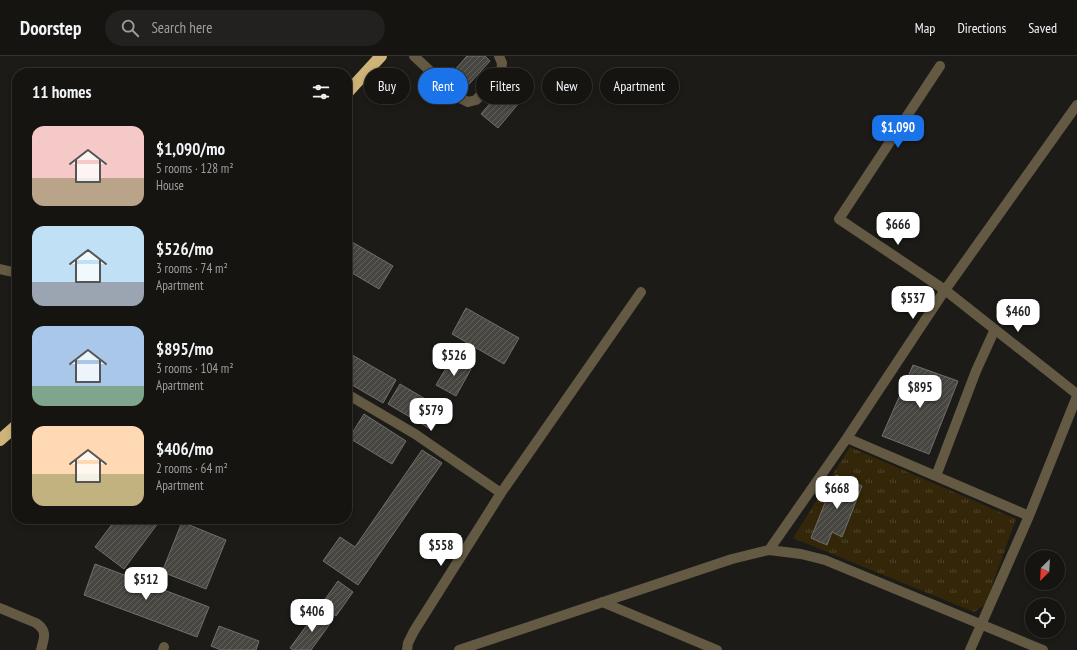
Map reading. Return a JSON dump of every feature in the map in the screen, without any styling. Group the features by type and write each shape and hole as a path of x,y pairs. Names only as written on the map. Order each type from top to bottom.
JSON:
{"highway":[{"path":"352,88 381,56"},
{"path":"0,440 12,429"}],"street":[{"path":"414,56 458,97 468,102 476,100 501,73 502,63 499,56"},
{"path":"940,66 839,219 946,290 1077,395 1029,516 970,650"},
{"path":"769,550 847,438 946,290 1077,105"},
{"path":"0,269 12,272"},
{"path":"407,650 408,643 414,631 501,493 641,292"},
{"path":"936,476 976,371 995,329"},
{"path":"352,397 415,434 501,493"},
{"path":"847,438 1029,516"},
{"path":"459,650 732,559 769,550 801,554 825,560 1043,650"},
{"path":"602,602 717,650"},
{"path":"0,608 41,626 44,630 41,650"}],"green space":[{"path":"850,447 1016,519 985,605 974,612 793,538"}],"building":[{"path":"467,56 485,56 490,61 484,68 476,68 476,76 468,85 468,68 456,68"},
{"path":"489,104 518,104 498,128 481,114"},
{"path":"352,242 393,266 379,289 352,273"},
{"path":"466,308 519,338 504,364 452,334"},
{"path":"352,355 396,380 383,403 352,385"},
{"path":"452,358 471,369 456,396 436,385"},
{"path":"913,365 958,381 929,454 882,436"},
{"path":"400,384 444,410 432,430 388,404"},
{"path":"364,414 406,441 392,464 352,440 352,433"},
{"path":"422,450 442,463 358,585 323,561 340,537 355,547"},
{"path":"836,475 862,486 842,537 832,532 827,545 811,538"},
{"path":"112,524 157,524 124,569 95,547"},
{"path":"181,524 187,524 226,540 206,589 162,572"},
{"path":"95,564 209,607 197,637 84,595"},
{"path":"338,581 353,592 336,616 321,605"},
{"path":"318,610 332,621 311,650 293,650 290,648"},
{"path":"219,626 259,641 256,650 221,650 211,646"}]}
